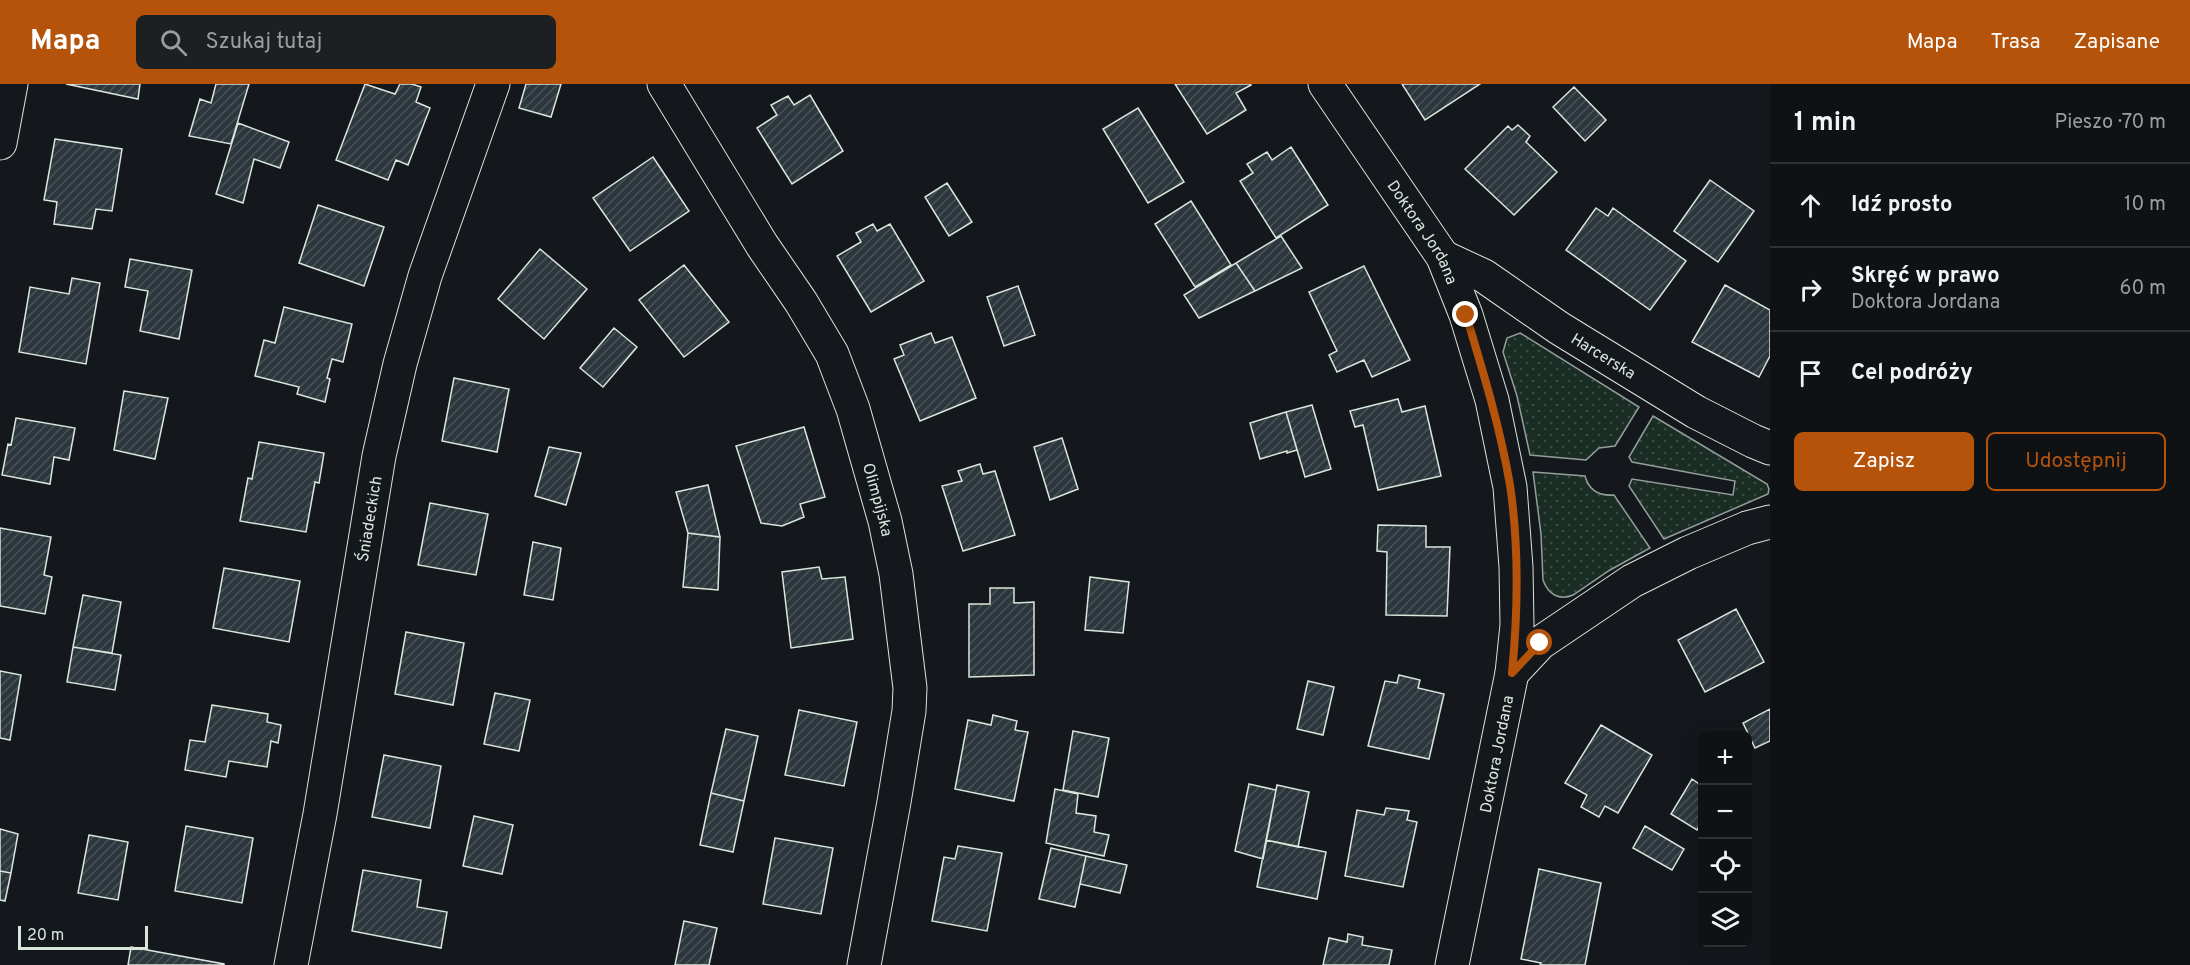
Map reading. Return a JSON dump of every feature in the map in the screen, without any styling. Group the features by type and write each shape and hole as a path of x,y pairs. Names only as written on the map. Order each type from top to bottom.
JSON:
{"street":[{"path":"0,143 11,84"},
{"name":"Śniadeckich","path":"291,965 320,814 379,456 400,364 425,276 493,84"},
{"name":"Olimpijska","path":"664,84 762,245 801,302 832,354 853,409 885,521 896,574 910,688 909,711 864,965"},
{"name":"Doktora Jordana","path":"1325,84 1443,256 1466,315 1492,400 1510,488 1517,625 1512,673 1452,965"},
{"name":"Harcerska","path":"1443,256 1484,276 1559,328 1696,412 1770,448"},
{"path":"1512,673 1540,643 1632,581 1688,553 1747,528 1770,522"}],"green space":[{"path":"1520,333 1639,407 1615,446 1599,448 1586,460 1530,455 1517,396 1503,352 1507,338"},
{"path":"1653,416 1767,484 1768,494 1664,539 1629,486 1632,479 1733,495 1735,481 1632,462 1629,457"},
{"path":"1533,472 1585,476 1592,489 1604,495 1614,495 1650,548 1610,570 1573,595 1559,597 1555,595 1543,580 1541,534"}],"building":[{"path":"66,84 140,84 138,99"},
{"path":"216,84 249,84 231,144 189,136 200,99 211,103"},
{"path":"365,84 395,94 400,84 421,87 416,102 430,108 408,165 396,160 388,180 336,160"},
{"path":"526,84 561,84 551,117 519,108"},
{"path":"1175,84 1251,85 1236,93 1246,110 1207,134"},
{"path":"1402,84 1480,84 1425,120"},
{"path":"1574,87 1606,120 1585,141 1553,107"},
{"path":"810,95 843,151 792,184 757,128 777,115 771,105 788,96 794,105"},
{"path":"1138,108 1184,182 1148,203 1103,129"},
{"path":"238,123 289,142 280,168 254,159 243,203 216,194"},
{"path":"1518,125 1530,136 1526,142 1557,172 1514,215 1465,169 1508,126 1512,130"},
{"path":"55,139 122,149 112,211 96,209 92,229 54,224 57,202 44,200"},
{"path":"1291,147 1328,205 1276,238 1240,181 1253,173 1247,164 1267,152 1272,160"},
{"path":"653,157 689,211 630,251 593,198"},
{"path":"1710,180 1754,211 1718,262 1674,231"},
{"path":"947,183 972,222 949,236 925,197"},
{"path":"1191,201 1231,265 1195,287 1155,224"},
{"path":"318,205 384,227 364,286 299,263"},
{"path":"1596,208 1608,216 1613,208 1686,261 1650,310 1566,250"},
{"path":"873,224 877,231 890,224 924,281 871,312 837,256 861,242 856,233"},
{"path":"1281,236 1302,268 1255,291 1236,263"},
{"path":"540,249 587,289 544,339 498,299"},
{"path":"130,259 192,270 179,339 140,331 148,291 125,287"},
{"path":"1236,263 1255,291 1199,318 1184,295"},
{"path":"684,265 729,322 684,357 639,300"},
{"path":"1364,266 1410,360 1372,377 1364,360 1337,372 1329,355 1337,351 1309,292"},
{"path":"72,278 100,283 86,364 19,352 30,287 69,294"},
{"path":"1725,285 1770,310 1770,356 1759,377 1692,342"},
{"path":"1018,286 1035,335 1004,346 987,297"},
{"path":"284,307 352,324 343,362 332,359 327,378 330,379 325,402 297,394 299,387 255,376 264,340 275,343"},
{"path":"614,328 637,347 603,387 580,368"},
{"path":"931,333 935,343 952,337 976,398 920,421 894,359 904,355 900,345"},
{"path":"454,378 509,389 497,452 442,441"},
{"path":"124,391 168,398 155,459 114,450"},
{"path":"1398,399 1402,412 1425,406 1441,476 1378,490 1363,425 1355,427 1350,411"},
{"path":"1312,405 1331,469 1305,477 1286,412"},
{"path":"1286,412 1297,450 1260,459 1250,423"},
{"path":"16,418 75,428 69,460 54,457 50,484 2,475"},
{"path":"804,427 825,497 800,504 804,517 782,526 761,523 736,446"},
{"path":"1062,438 1078,489 1050,500 1034,447"},
{"path":"259,442 324,453 319,483 315,482 306,532 240,521 248,478 252,479"},
{"path":"549,447 581,453 566,505 535,496"},
{"path":"980,464 983,474 995,471 1015,535 963,551 942,486 962,481 958,471"},
{"path":"708,485 720,537 688,533 676,492"},
{"path":"430,503 488,514 476,575 418,565"},
{"path":"1378,525 1426,526 1426,547 1450,547 1447,616 1386,615 1387,552 1377,551"},
{"path":"0,528 51,537 44,575 52,577 45,614 0,606"},
{"path":"688,533 720,537 718,590 683,587"},
{"path":"533,542 561,548 553,600 524,595"},
{"path":"819,567 822,579 845,577 853,639 791,648 782,572"},
{"path":"224,568 300,581 289,642 213,628"},
{"path":"1090,577 1129,582 1123,633 1085,630"},
{"path":"990,588 1014,588 1014,603 1034,602 1034,675 969,677 969,604 990,604"},
{"path":"83,595 121,602 112,653 73,647"},
{"path":"1736,609 1764,662 1705,692 1678,640"},
{"path":"406,632 464,643 453,705 395,694"},
{"path":"73,647 121,655 115,690 67,682"},
{"path":"0,671 21,675 10,740 0,738"},
{"path":"1399,675 1420,680 1418,688 1444,694 1429,759 1368,746 1385,681 1397,683"},
{"path":"1308,681 1334,687 1323,735 1297,729"},
{"path":"495,693 530,700 519,751 484,744"},
{"path":"212,705 268,714 267,722 281,725 278,743 271,741 267,767 229,761 226,777 185,770 190,740 205,742"},
{"path":"1770,709 1770,741 1755,748 1752,742 1752,731 1747,731 1743,723"},
{"path":"799,710 857,722 844,786 785,775"},
{"path":"993,715 1017,721 1015,730 1028,732 1014,801 955,789 968,720 991,725"},
{"path":"1601,725 1652,755 1618,813 1605,806 1599,817 1581,807 1587,795 1565,783"},
{"path":"726,729 758,736 744,801 711,793"},
{"path":"1073,731 1109,738 1098,797 1063,790"},
{"path":"384,755 441,766 430,828 372,817"},
{"path":"1692,779 1698,783 1697,830 1671,814"},
{"path":"1249,784 1276,790 1263,859 1235,851"},
{"path":"1277,785 1309,792 1298,847 1266,840"},
{"path":"1055,789 1078,794 1076,813 1096,816 1094,832 1109,835 1104,856 1046,843"},
{"path":"711,793 744,801 733,852 700,845"},
{"path":"1386,808 1409,811 1407,820 1417,822 1403,887 1345,876 1357,810 1384,815"},
{"path":"474,816 513,825 502,874 463,866"},
{"path":"186,826 253,838 242,903 175,891"},
{"path":"1645,826 1684,849 1672,870 1633,848"},
{"path":"0,829 18,834 11,873 0,871"},
{"path":"89,835 128,842 118,900 78,893"},
{"path":"775,838 833,848 821,914 763,904"},
{"path":"1266,840 1326,852 1317,899 1257,887"},
{"path":"958,846 1002,853 987,931 932,921 944,857 955,859"},
{"path":"1051,848 1086,856 1075,907 1039,899"},
{"path":"1086,856 1127,865 1120,893 1080,884"},
{"path":"1539,869 1601,883 1585,965 1540,965 1541,963 1521,959"},
{"path":"363,870 421,880 417,907 447,912 441,948 352,931"},
{"path":"0,871 11,873 5,901 0,900"},
{"path":"684,921 717,928 709,965 675,965"},
{"path":"1348,934 1363,937 1362,945 1392,950 1389,965 1323,965 1329,938 1347,942"},
{"path":"131,947 224,964 224,965 128,965"}],"route":[{"path":"1466,315 1492,400 1510,488 1516,567 1517,625 1512,673 1540,643"}]}
